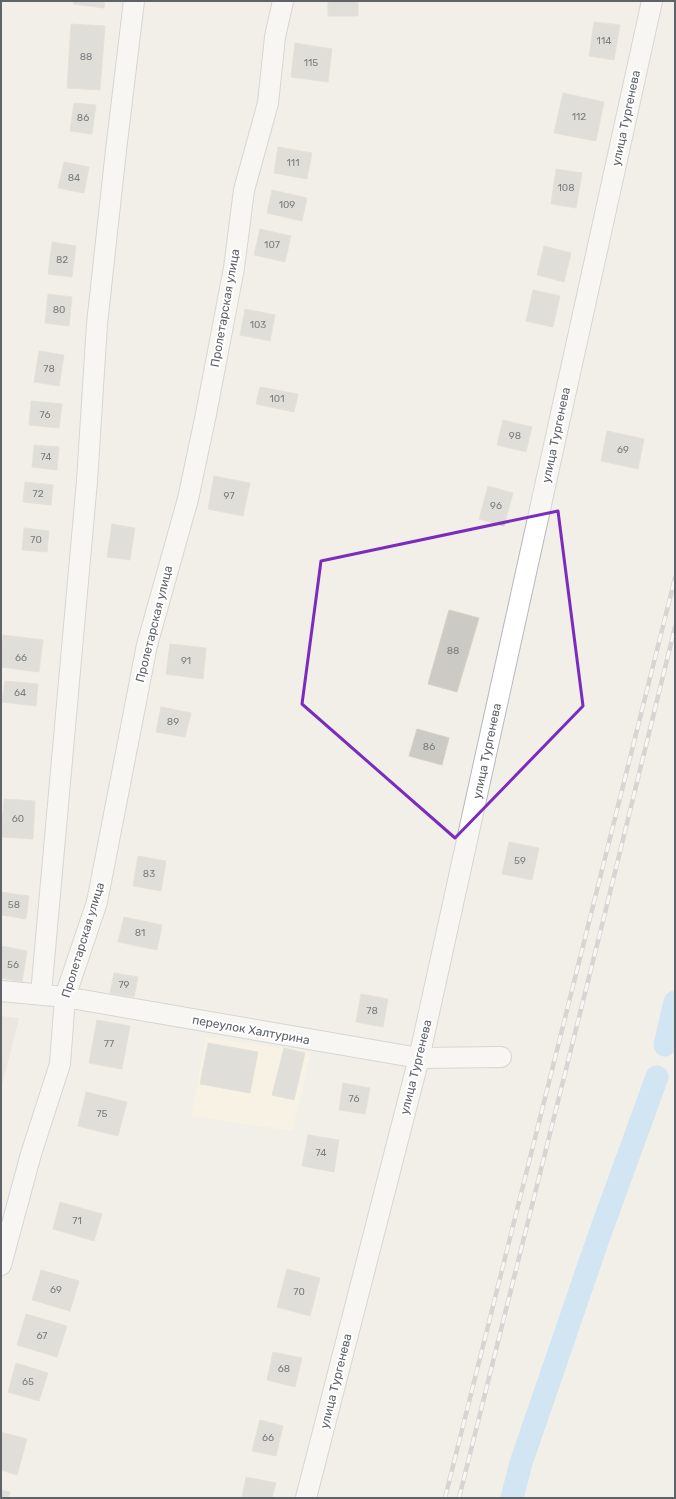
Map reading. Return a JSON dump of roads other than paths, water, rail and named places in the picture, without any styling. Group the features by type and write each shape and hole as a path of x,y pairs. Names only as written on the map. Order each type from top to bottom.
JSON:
{"street":[{"name":"Пролетарская улица","path":"41,994 87,481 97,324 134,1"},
{"name":"Пролетарская улица","path":"1,1265 31,1154 60,1064 65,997 97,902 147,645 188,499 234,268 244,190 268,103 275,37 283,1"},
{"name":"улица Тургенева","path":"306,1498 419,1058 652,1"},
{"name":"переулок Халтурина","path":"1,990 65,997 419,1058 501,1057"}],"waterway":[{"path":"665,1045 675,1002"},
{"path":"512,1498 521,1463 598,1239 657,1077"}],"railway":[{"path":"445,1498 675,578"},
{"path":"459,1498 675,627"}]}
